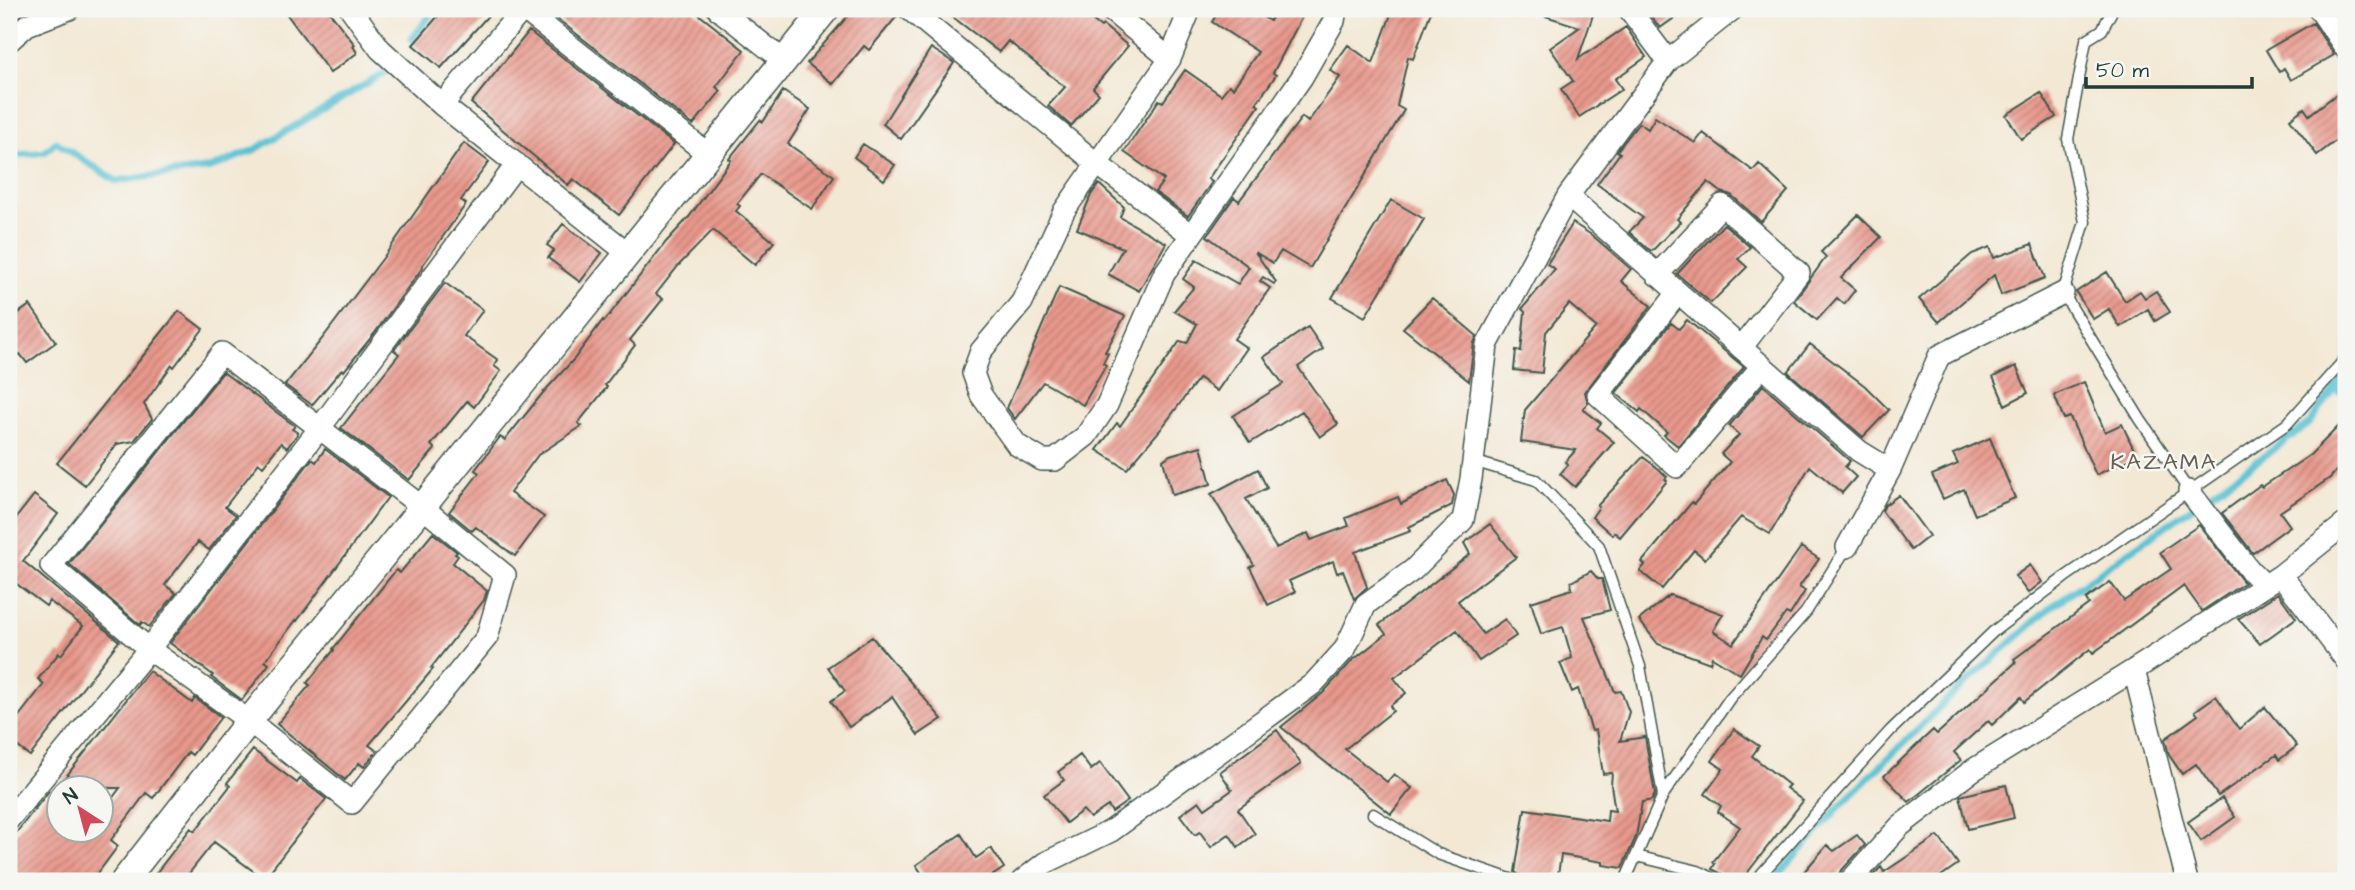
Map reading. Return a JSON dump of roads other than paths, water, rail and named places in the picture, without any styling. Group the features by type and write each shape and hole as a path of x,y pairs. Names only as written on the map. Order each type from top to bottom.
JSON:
{"street":[{"path":"9,40 27,25 69,9"},
{"path":"351,9 380,48 442,105 629,254"},
{"path":"442,105 523,9 708,154"},
{"path":"718,9 783,60"},
{"path":"124,881 249,721 826,9"},
{"path":"909,9 1096,163 1191,235"},
{"path":"1109,9 1170,59"},
{"path":"1191,9 1170,59 1064,211 1022,302 981,351 974,373 981,395 1017,444 1042,460 1055,460 1086,436 1107,405 1164,274 1302,76 1334,21 1336,9"},
{"path":"1629,9 1668,61"},
{"path":"2319,9 2346,49"},
{"path":"1022,881 1045,863 1111,831 1313,684 1345,649 1366,604 1413,570 1463,520 1487,345 1568,196 1668,61 1721,13"},
{"path":"9,819 149,649 319,429 517,164"},
{"path":"1568,196 1859,451 1890,470"},
{"path":"1657,275 1722,205 1732,213 1799,273 1741,348"},
{"path":"1678,293 1598,395 1677,467 1762,366"},
{"path":"1847,547 1890,470 1939,356 2063,293"},
{"path":"222,353 319,429 422,507 505,575 487,637 352,803 249,721 149,649 51,566 222,353"},
{"path":"2193,497 2248,568 2273,581 2346,660"},
{"path":"1850,881 1900,827 1973,770 2273,581 2346,523"},
{"path":"2134,670 2187,881"}],"lane":[{"path":"2113,9 2102,30 2086,40 2068,139 2085,222 2063,293 2140,419 2193,497"},
{"path":"1755,881 1890,731 1994,631 2065,577 2193,497 2287,424 2346,358"},
{"path":"1473,461 1536,480 1599,546 1640,666 1663,795"},
{"path":"1625,881 1663,795 1730,698 1806,612 1847,547"},
{"path":"1373,814 1438,855 1516,881"},
{"path":"1636,856 1698,870 1718,881"}],"waterway":[{"path":"412,39 435,9"},
{"path":"9,156 45,152 56,142 116,181 211,168 256,149 383,74"},
{"path":"1773,881 1841,805 1953,694 2051,607 2309,424 2346,374"},
{"path":"2334,389 2346,396"}],"district":[{"name":"KAZAMA","path":"2164,462"}]}
